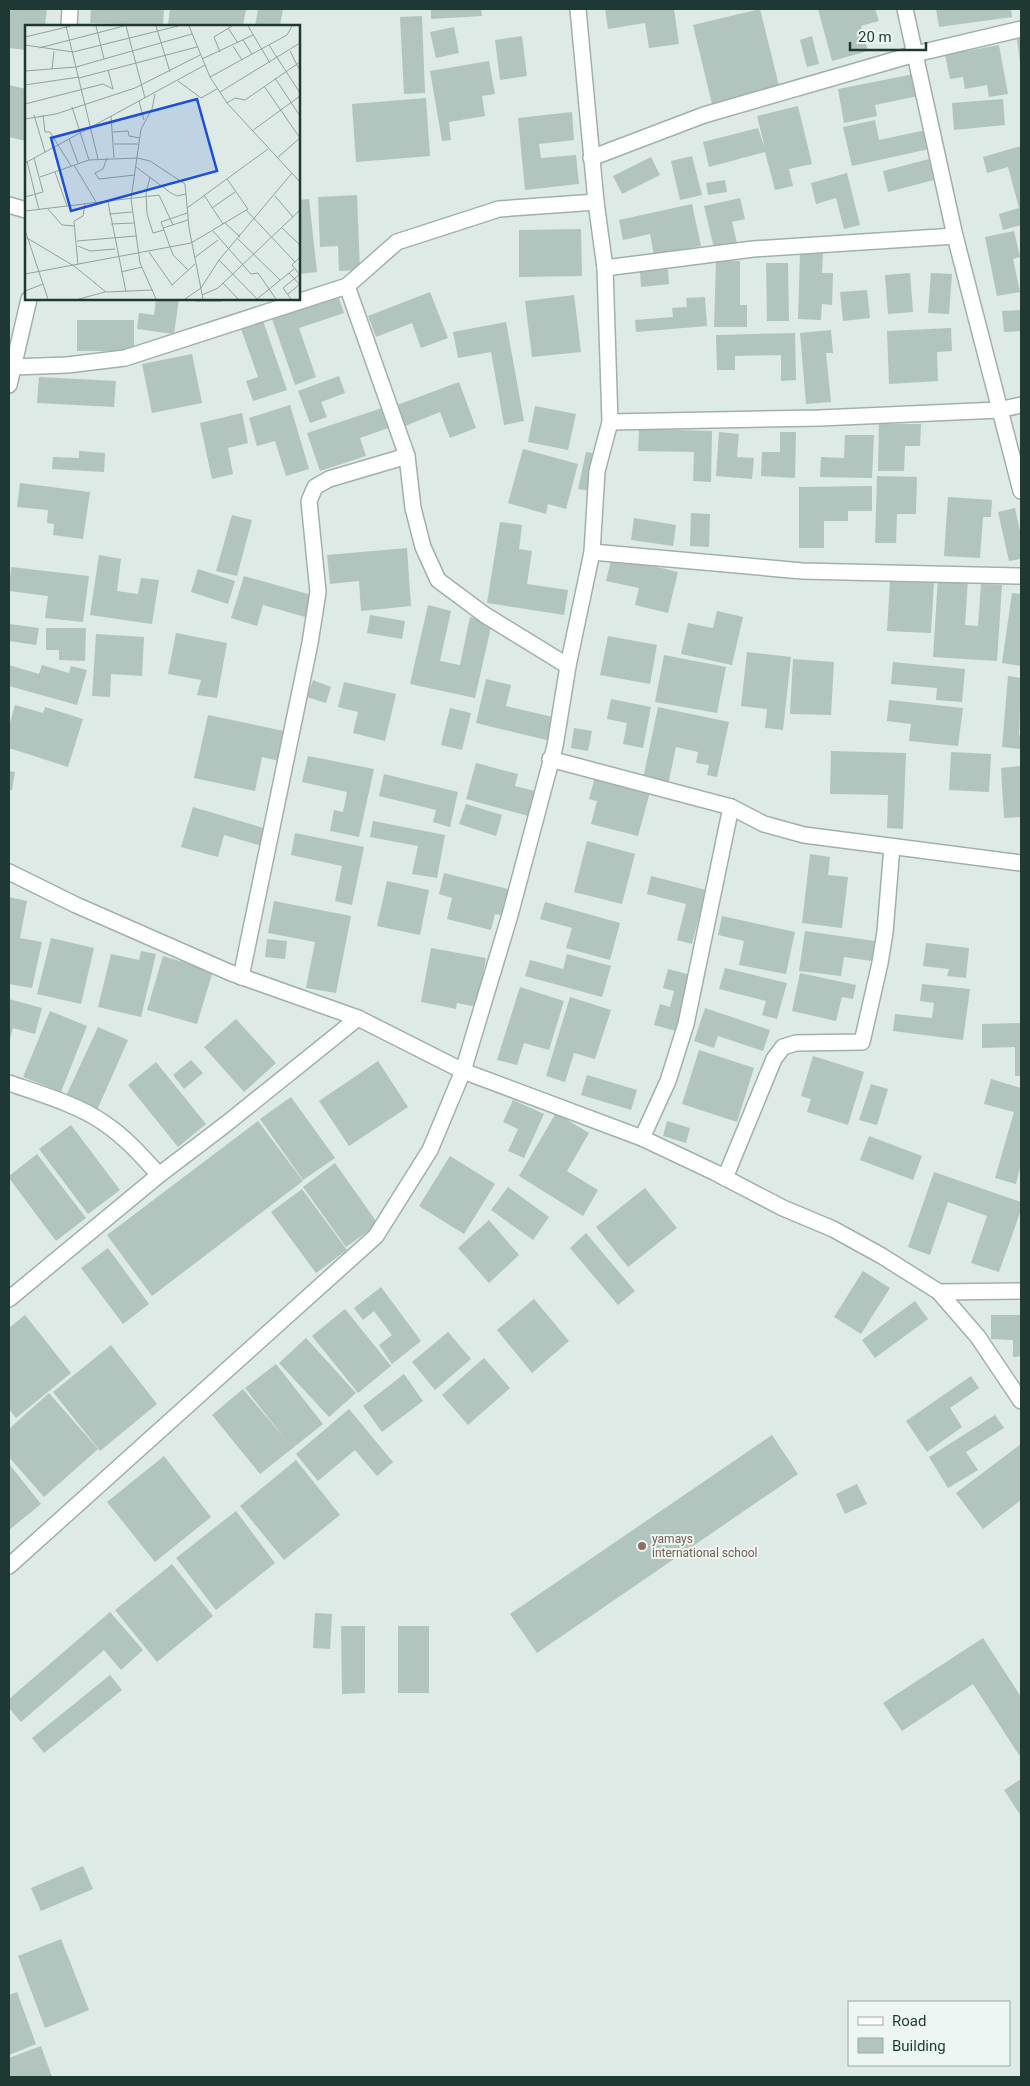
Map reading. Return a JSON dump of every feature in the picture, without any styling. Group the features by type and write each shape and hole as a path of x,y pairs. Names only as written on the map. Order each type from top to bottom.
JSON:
{"street":[{"path":"69,25 70,9"},
{"path":"9,1566 376,1236 430,1150 463,1071 510,915 555,746 568,666 592,552 597,471 610,422 605,268 591,158 578,9"},
{"path":"904,9 956,236 1021,491"},
{"path":"591,158 704,115 915,54 1021,29"},
{"path":"13,367 67,365 125,358 348,286 397,242 499,209 596,202"},
{"path":"9,205 25,210"},
{"path":"605,268 753,249 956,236"},
{"path":"348,286 408,456 413,508 423,547 438,580 485,615 568,666"},
{"path":"9,385 29,300"},
{"path":"610,422 820,418 999,410 1021,405"},
{"path":"241,977 308,653 318,592 310,500 315,487 329,479 408,456"},
{"path":"592,552 802,571 1021,576"},
{"path":"550,759 732,807 764,824 804,835 1021,863"},
{"path":"642,1138 668,1081 686,1024 732,807"},
{"path":"725,1178 774,1060 783,1047 796,1043 862,1042 885,932 892,847"},
{"path":"9,872 76,905 241,977 358,1018 463,1071 642,1138 783,1208 833,1229 882,1256 939,1292 978,1337 1021,1401"},
{"path":"9,1300 159,1175 358,1018"},
{"path":"9,1083 65,1103 103,1122 138,1151 159,1175"},
{"path":"939,1292 1021,1291"}],"building":[{"path":"9,9 47,9 45,25 25,25 25,50 9,48"},
{"path":"91,9 164,9 163,25 90,23"},
{"path":"170,9 246,9 243,25 168,24"},
{"path":"258,9 283,9 280,25 255,25"},
{"path":"431,9 481,9 482,16 431,19"},
{"path":"605,9 674,9 679,44 649,48 645,23 608,29"},
{"path":"760,9 779,86 712,104 693,25"},
{"path":"818,9 875,9 879,21 861,26 868,51 832,61"},
{"path":"936,9 1011,9 1012,17 939,27"},
{"path":"422,16 425,93 404,94 400,17"},
{"path":"454,27 459,53 436,58 430,32"},
{"path":"522,36 527,76 500,80 495,40"},
{"path":"812,36 819,64 807,67 800,40"},
{"path":"1017,39 1021,39 1021,62 1020,62"},
{"path":"999,45 1008,94 989,97 987,85 965,89 963,77 950,79 945,55"},
{"path":"489,61 495,94 482,96 485,116 449,122 451,140 442,141 430,71"},
{"path":"914,74 918,96 875,105 877,116 844,123 838,89"},
{"path":"9,85 25,89 25,141 9,137"},
{"path":"426,98 430,156 356,162 352,104"},
{"path":"1003,99 1005,125 954,130 952,103"},
{"path":"798,106 812,164 789,169 793,186 775,190 765,152 709,167 703,142 758,128 765,148 757,116"},
{"path":"572,112 574,140 539,144 541,158 576,155 579,184 525,190 518,118"},
{"path":"875,120 879,140 926,130 929,149 852,166 843,127"},
{"path":"1021,146 1021,225 1003,230 999,214 1019,208 1008,167 987,173 983,157"},
{"path":"692,156 702,195 680,200 671,161"},
{"path":"651,157 660,175 622,194 613,176"},
{"path":"929,159 934,180 888,192 883,171"},
{"path":"847,173 860,225 844,229 836,198 816,204 811,183"},
{"path":"725,180 727,192 708,195 706,183"},
{"path":"357,195 360,270 339,271 338,246 320,247 318,197"},
{"path":"740,198 745,219 732,222 737,243 714,248 704,206"},
{"path":"309,199 317,272 300,274 300,200"},
{"path":"692,204 701,246 654,255 650,234 623,240 619,220"},
{"path":"581,229 582,276 519,277 519,230"},
{"path":"1014,231 1020,257 1013,259 1020,292 997,296 985,237"},
{"path":"800,252 823,253 822,273 833,273 832,305 822,304 821,320 798,319"},
{"path":"716,260 740,261 740,305 747,305 747,327 714,327"},
{"path":"766,263 788,263 789,321 767,321"},
{"path":"668,269 669,284 641,287 640,272"},
{"path":"910,273 913,312 888,314 885,275"},
{"path":"931,273 952,274 949,314 928,313"},
{"path":"867,290 870,318 843,321 840,292"},
{"path":"337,292 344,313 299,328 316,377 295,385 271,316"},
{"path":"430,292 448,338 421,348 412,323 376,337 368,316"},
{"path":"574,295 581,352 532,357 525,301"},
{"path":"705,297 707,326 636,332 635,320 673,317 672,308 687,307 686,298"},
{"path":"156,300 179,300 174,334 137,329 139,313 154,315"},
{"path":"195,300 222,300 222,302 195,302"},
{"path":"1021,310 1021,331 1004,332 1002,311"},
{"path":"262,318 287,390 253,401 246,381 258,377 240,326"},
{"path":"77,320 134,320 134,351 77,351"},
{"path":"506,322 524,421 504,425 491,352 458,358 453,332"},
{"path":"951,328 952,351 937,352 938,381 889,384 887,331"},
{"path":"831,330 833,353 826,353 831,402 806,404 800,333"},
{"path":"795,333 796,380 781,381 781,355 735,356 735,370 717,370 716,335"},
{"path":"192,354 202,403 152,413 142,364"},
{"path":"339,376 345,393 321,402 327,417 310,423 298,391"},
{"path":"39,377 116,381 114,407 37,403"},
{"path":"459,382 476,428 450,438 440,412 405,426 397,405"},
{"path":"290,405 309,469 286,476 275,441 257,446 249,418"},
{"path":"535,406 576,414 568,450 528,442"},
{"path":"385,407 391,427 360,438 366,456 320,471 307,433"},
{"path":"242,413 248,443 228,448 233,474 212,479 200,423"},
{"path":"879,424 921,424 920,446 905,446 904,471 878,471"},
{"path":"639,429 712,431 711,482 693,481 694,452 638,451"},
{"path":"719,432 739,434 737,457 754,458 752,479 716,476"},
{"path":"780,432 796,432 795,478 761,476 762,452 780,452"},
{"path":"845,435 874,435 872,478 820,477 821,457 844,458"},
{"path":"523,449 578,464 566,509 548,504 546,514 508,503"},
{"path":"79,451 105,453 104,472 52,469 53,457 79,458"},
{"path":"586,452 598,454 590,491 578,489"},
{"path":"877,476 917,477 916,514 897,514 896,543 875,543"},
{"path":"20,483 90,492 83,539 53,535 54,524 47,523 48,510 17,507"},
{"path":"872,486 872,511 848,511 848,521 824,521 824,548 799,548 799,487"},
{"path":"948,497 992,500 991,517 983,517 980,558 944,556"},
{"path":"1015,508 1021,536 1021,559 1009,561 998,512"},
{"path":"691,513 710,514 709,547 690,546"},
{"path":"232,515 252,520 237,576 216,571"},
{"path":"634,518 676,525 673,546 631,540"},
{"path":"500,522 522,525 519,549 532,551 527,584 568,590 564,615 487,603"},
{"path":"407,548 411,606 361,611 359,581 330,584 327,555"},
{"path":"99,555 121,559 117,591 138,594 141,578 159,580 152,624 90,615"},
{"path":"612,556 678,572 668,613 635,605 639,588 606,581"},
{"path":"11,567 89,576 83,622 45,618 48,596 9,591"},
{"path":"198,569 235,581 228,604 191,592"},
{"path":"244,576 315,596 309,618 263,605 257,626 231,618"},
{"path":"938,577 968,579 965,625 978,626 981,584 1002,585 997,661 933,657"},
{"path":"890,581 934,583 931,633 887,631"},
{"path":"1012,593 1021,594 1021,666 1002,663"},
{"path":"428,605 451,611 440,661 460,665 470,617 492,622 475,698 410,684"},
{"path":"717,611 743,617 732,665 681,654 688,623 713,628"},
{"path":"370,615 405,621 402,639 367,633"},
{"path":"10,624 39,628 36,645 9,641"},
{"path":"46,628 86,628 85,661 59,660 59,650 46,650"},
{"path":"176,633 227,643 217,698 197,695 201,680 168,674"},
{"path":"96,634 144,637 142,676 111,674 110,697 92,696"},
{"path":"608,636 657,645 650,684 600,675"},
{"path":"747,652 791,657 783,730 765,728 767,709 741,706"},
{"path":"664,655 726,667 717,713 655,702"},
{"path":"793,659 834,662 831,715 790,714"},
{"path":"893,662 965,669 962,702 936,700 937,688 891,684"},
{"path":"9,665 39,674 42,665 69,673 71,666 87,670 77,705 9,686"},
{"path":"1008,676 1021,678 1019,735 1021,736 1021,749 1002,747"},
{"path":"486,679 511,685 506,706 557,718 551,741 476,723"},
{"path":"313,680 331,687 326,703 307,697"},
{"path":"344,682 396,694 385,741 353,733 358,712 338,707"},
{"path":"611,699 651,707 643,748 623,744 627,723 607,719"},
{"path":"889,700 963,708 958,746 909,741 911,724 887,721"},
{"path":"15,705 43,713 45,707 83,719 68,767 9,748 9,726"},
{"path":"658,707 729,722 717,777 707,775 709,765 696,763 698,752 676,747 668,785 643,779"},
{"path":"450,708 471,713 462,750 441,745"},
{"path":"208,715 289,732 283,762 262,757 255,791 194,778"},
{"path":"574,728 592,731 588,751 571,748"},
{"path":"831,751 906,753 903,829 887,828 888,795 830,794"},
{"path":"951,752 991,754 989,792 949,790"},
{"path":"308,756 374,769 359,837 330,831 334,810 343,812 347,792 302,782"},
{"path":"476,763 518,774 515,786 539,792 532,817 466,799"},
{"path":"1021,766 1021,817 1004,818 1001,768"},
{"path":"9,771 15,772 12,790 9,790"},
{"path":"384,774 458,792 450,827 433,822 436,810 379,796"},
{"path":"595,777 650,792 638,836 591,824 597,801 589,799"},
{"path":"466,804 502,815 496,836 459,824"},
{"path":"193,807 267,829 262,846 224,835 218,857 181,847"},
{"path":"373,821 445,835 437,878 412,874 418,846 370,837"},
{"path":"295,833 364,847 352,905 335,901 342,866 291,855"},
{"path":"587,841 635,854 622,904 574,892"},
{"path":"810,854 830,857 828,875 848,877 842,928 802,923"},
{"path":"444,873 512,890 506,916 495,914 491,930 447,919 452,898 439,894"},
{"path":"651,876 706,890 692,944 677,940 686,904 647,894"},
{"path":"387,881 429,890 420,935 377,926"},
{"path":"9,897 27,901 20,938 42,942 32,988 9,984"},
{"path":"274,901 351,916 336,993 306,988 315,942 268,933"},
{"path":"545,902 620,923 610,960 566,948 572,928 540,919"},
{"path":"722,916 795,932 786,974 739,965 744,941 718,935"},
{"path":"805,931 875,941 872,961 844,957 841,976 799,971"},
{"path":"51,938 94,948 81,1004 37,994"},
{"path":"267,939 287,941 285,959 265,957"},
{"path":"926,943 969,948 966,978 947,976 949,969 923,966"},
{"path":"431,948 486,958 477,1007 457,1003 456,1009 421,1002"},
{"path":"141,951 156,954 141,1017 98,1007 111,954 139,960"},
{"path":"567,954 611,966 602,997 525,976 530,960 563,969"},
{"path":"163,956 213,971 197,1024 147,1010"},
{"path":"725,968 787,983 777,1019 762,1015 766,1001 719,989"},
{"path":"668,969 691,975 676,1031 654,1025 660,1004 670,1007 674,991 663,988"},
{"path":"800,973 856,985 853,999 842,997 836,1021 792,1011"},
{"path":"922,984 970,989 963,1040 893,1031 895,1014 932,1018 934,1003 920,1001"},
{"path":"520,987 564,1001 549,1050 524,1043 517,1065 497,1060"},
{"path":"570,997 611,1010 595,1059 574,1053 565,1082 546,1076"},
{"path":"9,999 42,1008 35,1034 13,1028 9,1043"},
{"path":"705,1008 770,1030 763,1051 718,1036 714,1048 694,1041"},
{"path":"50,1011 87,1026 61,1092 23,1077"},
{"path":"236,1019 276,1063 244,1092 204,1047"},
{"path":"1021,1023 1021,1076 1015,1076 1015,1047 982,1048 982,1024"},
{"path":"98,1027 128,1040 97,1110 66,1096"},
{"path":"699,1050 754,1068 737,1122 682,1104"},
{"path":"813,1056 864,1072 848,1125 807,1112 811,1099 801,1096"},
{"path":"191,1060 203,1073 184,1089 173,1075"},
{"path":"378,1061 408,1107 349,1146 319,1101"},
{"path":"156,1062 206,1124 178,1147 128,1085"},
{"path":"587,1075 637,1090 631,1110 581,1095"},
{"path":"991,1079 1021,1088 1021,1164 1016,1184 995,1178 1014,1112 984,1104"},
{"path":"871,1084 888,1089 877,1125 859,1120"},
{"path":"291,1097 335,1158 303,1180 260,1119"},
{"path":"513,1100 544,1114 524,1158 508,1151 518,1129 503,1122"},
{"path":"556,1113 589,1133 567,1171 598,1190 583,1216 519,1176"},
{"path":"258,1121 303,1181 152,1296 107,1235"},
{"path":"667,1121 690,1128 686,1143 663,1136"},
{"path":"71,1125 120,1190 88,1214 39,1149"},
{"path":"869,1136 922,1156 913,1180 860,1160"},
{"path":"37,1154 86,1218 56,1241 9,1178 9,1176"},
{"path":"450,1156 495,1184 464,1234 419,1206"},
{"path":"335,1163 378,1224 346,1247 303,1187"},
{"path":"934,1172 1021,1202 1021,1210 999,1272 971,1263 987,1216 948,1202 930,1255 908,1247"},
{"path":"508,1187 549,1217 533,1240 491,1210"},
{"path":"645,1188 677,1228 628,1267 596,1227"},
{"path":"302,1189 347,1250 316,1273 271,1212"},
{"path":"489,1220 519,1255 489,1283 458,1248"},
{"path":"586,1233 635,1291 618,1305 570,1248"},
{"path":"108,1248 149,1304 123,1324 81,1268"},
{"path":"863,1271 890,1288 861,1334 834,1317"},
{"path":"381,1287 421,1341 392,1364 379,1345 392,1335 374,1311 363,1320 354,1308"},
{"path":"534,1299 569,1341 532,1373 497,1330"},
{"path":"915,1301 928,1319 875,1358 862,1340"},
{"path":"345,1309 391,1366 358,1393 312,1336"},
{"path":"25,1315 71,1373 16,1418 9,1409 9,1328"},
{"path":"991,1315 1021,1315 1021,1356 1013,1357 1013,1340 991,1339"},
{"path":"448,1332 471,1359 435,1390 412,1362"},
{"path":"306,1338 356,1393 329,1417 279,1363"},
{"path":"111,1345 157,1404 100,1451 53,1392"},
{"path":"484,1358 510,1388 468,1425 442,1395"},
{"path":"276,1364 323,1424 260,1474 212,1415 243,1389 286,1440 245,1388"},
{"path":"404,1374 423,1401 382,1432 363,1406"},
{"path":"971,1376 979,1388 950,1408 962,1427 927,1452 906,1421"},
{"path":"49,1393 98,1449 44,1497 9,1457 9,1429"},
{"path":"349,1409 393,1462 377,1476 355,1450 318,1481 296,1454"},
{"path":"995,1415 1004,1428 966,1452 978,1470 948,1488 929,1457"},
{"path":"772,1435 798,1474 537,1653 510,1614"},
{"path":"1021,1444 1021,1500 983,1529 956,1493"},
{"path":"164,1456 211,1517 155,1562 107,1502"},
{"path":"296,1460 340,1515 284,1560 240,1506"},
{"path":"9,1464 41,1504 9,1530"},
{"path":"857,1484 867,1504 845,1514 836,1494"},
{"path":"236,1511 275,1563 216,1610 176,1558"},
{"path":"172,1564 213,1616 157,1662 115,1610"},
{"path":"110,1612 143,1650 121,1670 104,1650 21,1722 9,1708 9,1699"},
{"path":"315,1613 332,1614 330,1649 313,1648"},
{"path":"341,1626 365,1626 365,1693 342,1694"},
{"path":"398,1626 429,1626 429,1693 398,1693"},
{"path":"983,1638 1021,1697 1021,1758 973,1684 902,1731 883,1703"},
{"path":"110,1675 122,1690 44,1753 32,1738"},
{"path":"1021,1779 1021,1816 1004,1790"},
{"path":"83,1866 93,1889 41,1911 31,1888"},
{"path":"61,1939 89,2010 45,2028 18,1956"},
{"path":"17,1992 36,2044 9,2055 9,1995"},
{"path":"41,2046 52,2077 9,2077 9,2058"}],"place":[{"name":"yamays international school","path":"642,1546"}]}
